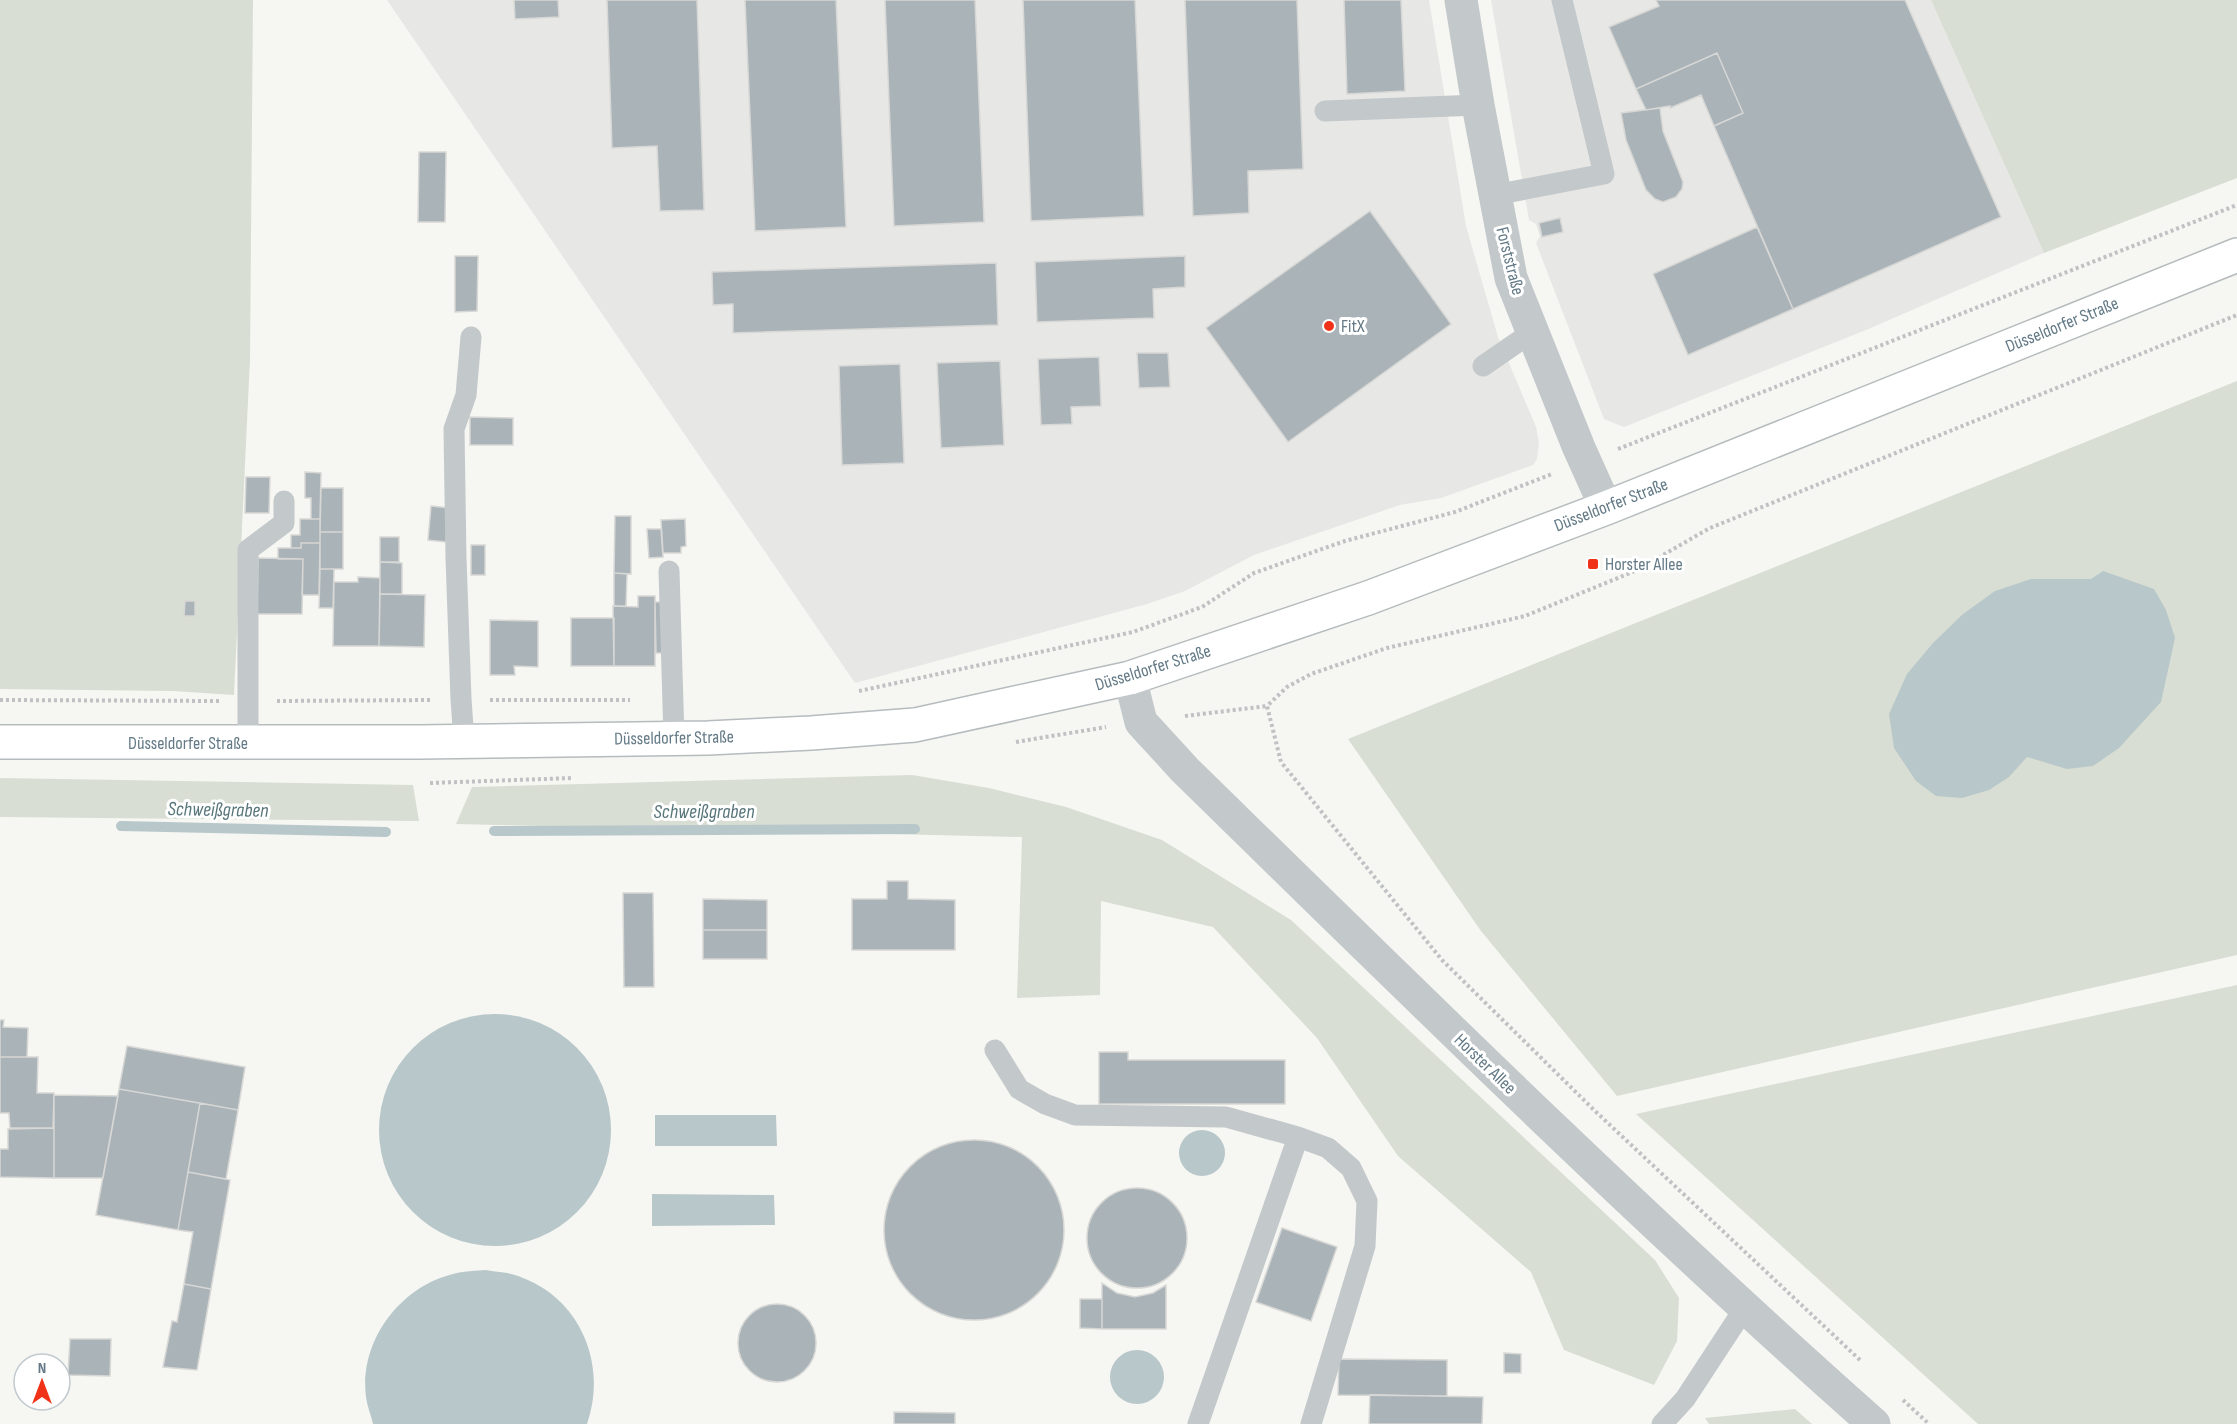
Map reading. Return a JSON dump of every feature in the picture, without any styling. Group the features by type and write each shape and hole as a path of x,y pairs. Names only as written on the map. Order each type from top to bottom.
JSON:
{"main road":[{"name":"Düsseldorfer Straße","path":"0,742 248,743 674,738 811,733 915,725 1130,678 1368,598 1606,508 2237,255"}],"street":[{"name":"Forststraße","path":"1461,0 1478,105 1511,278 1606,508"},
{"name":"Horster Allee","path":"1130,678 1141,722 1185,770 1502,1080 1744,1308 1874,1424"}],"lane":[{"path":"1495,195 1604,174 1562,0"},
{"path":"1325,111 1478,105"},
{"path":"1483,366 1532,332"},
{"path":"464,741 454,429 466,395 471,337"},
{"path":"248,743 248,550 284,523 284,501"},
{"path":"669,571 674,738"},
{"path":"994,1050 1019,1089 1045,1104 1075,1115 1226,1117 1298,1137 1328,1148 1351,1168 1367,1201 1365,1246 1311,1424"},
{"path":"1198,1424 1298,1137"},
{"path":"1662,1424 1685,1399 1744,1308"}],"path":[{"path":"848,692 1133,632 1202,607 1254,573 1356,538 1455,512 2237,205"},
{"path":"1866,1366 1594,1110 1442,960 1281,762 1267,706 1287,687 1311,674 1387,648 1525,616 1635,570 1710,528 2237,315"},
{"path":"0,700 672,701"},
{"path":"1901,1399 1929,1424"}],"shaded area":[{"path":"0,0 253,0 250,359 234,695 173,691 0,689"},
{"path":"387,0 1429,0 1466,226 1498,337 1536,427 1539,443 1537,459 1533,465 1441,498 1400,505 1254,555 1185,591 1147,604 855,683"},
{"path":"1491,0 1931,0 2044,253 1866,330 1624,427 1604,419 1536,243 1540,236 1536,224 1529,220"},
{"path":"1931,0 2237,0 2237,178 2044,253"},
{"path":"2237,381 2237,955 1617,1096 1481,931 1348,739"},
{"path":"2103,571 2154,589 2166,610 2175,638 2161,702 2119,748 2093,766 2067,769 2027,757 2009,777 1989,790 1962,798 1936,796 1916,781 1894,748 1889,714 1907,674 1933,643 1963,614 1995,591 2031,579 2091,579"},
{"path":"912,775 989,788 1066,807 1162,840 1291,920 1655,1260 1679,1298 1677,1341 1654,1385 1564,1350 1531,1272 1398,1156 1317,1038 1213,927 1101,901 1100,995 1017,998 1022,837 456,824 472,787"},
{"path":"0,778 413,785 419,821 0,817"},
{"path":"2237,985 2237,1424 1978,1424 1636,1114"},
{"path":"495,1014 518,1016 550,1028 569,1040 585,1056 606,1096 611,1130 609,1153 597,1185 585,1204 569,1220 529,1241 495,1246 472,1244 440,1232 421,1220 405,1204 384,1164 379,1130 381,1107 393,1075 405,1056 421,1040 461,1019"},
{"path":"655,1115 776,1115 777,1146 655,1146"},
{"path":"1202,1130 1218,1137 1225,1153 1218,1169 1202,1176 1186,1169 1179,1153 1186,1137"},
{"path":"652,1194 774,1195 775,1225 652,1226"},
{"path":"485,1270 514,1275 540,1286 573,1316 584,1335 591,1356 594,1379 593,1401 587,1424 373,1424 367,1400 366,1376 369,1356 376,1337 387,1319 416,1291 434,1281 457,1273"},
{"path":"1132,1350 1142,1350 1152,1354 1160,1362 1164,1377 1160,1392 1152,1400 1142,1404 1132,1404 1122,1400 1114,1392 1110,1382 1110,1372 1114,1362 1122,1354"},
{"path":"1795,1409 1812,1424 1709,1424 1705,1418"}],"building":[{"path":"514,0 558,0 559,17 515,19"},
{"path":"607,0 697,0 704,210 660,211 657,146 612,148"},
{"path":"745,0 836,0 846,227 755,231"},
{"path":"885,0 975,0 984,222 894,226"},
{"path":"1023,0 1135,0 1144,216 1031,221"},
{"path":"1185,0 1297,0 1303,169 1248,171 1249,213 1193,216"},
{"path":"1344,0 1401,0 1405,91 1347,94"},
{"path":"1656,0 1905,0 2001,217 1793,309 1714,126 1743,113 1717,53 1636,89 1609,27 1659,6"},
{"path":"1717,53 1743,113 1714,126 1701,95 1670,108 1670,106 1646,110 1636,89"},
{"path":"1660,108 1663,131 1683,182 1682,189 1676,197 1663,202 1655,199 1646,190 1626,140 1621,113"},
{"path":"419,152 446,152 445,222 418,222"},
{"name":"FitX","path":"1370,211 1451,324 1288,442 1206,328"},
{"path":"1560,218 1563,232 1542,237 1539,223"},
{"path":"1757,227 1793,309 1688,355 1653,274"},
{"path":"455,256 478,256 477,311 455,312"},
{"path":"1185,256 1185,287 1153,289 1154,318 1037,322 1035,262"},
{"path":"996,263 998,325 733,333 733,304 713,305 712,272"},
{"path":"1137,353 1168,353 1170,387 1139,388"},
{"path":"1099,357 1101,406 1071,407 1072,424 1041,425 1038,359"},
{"path":"1000,361 1004,445 941,448 937,363"},
{"path":"900,364 904,463 842,465 839,366"},
{"path":"470,417 513,418 513,445 470,445"},
{"path":"305,472 321,473 320,519 311,519 311,498 305,498"},
{"path":"246,477 270,477 269,513 245,513"},
{"path":"321,488 343,488 343,532 320,532"},
{"path":"431,506 449,508 446,542 428,540"},
{"path":"615,516 631,516 631,574 614,573"},
{"path":"300,519 320,519 320,543 301,543 301,548 291,548 291,535 300,535"},
{"path":"685,519 686,546 681,547 681,553 663,553 661,520"},
{"path":"647,529 661,529 663,557 649,558"},
{"path":"320,532 343,532 343,569 320,569"},
{"path":"380,537 399,537 399,562 380,562"},
{"path":"301,543 320,543 319,595 302,595 303,559 278,559 278,548 301,548"},
{"path":"471,545 485,545 485,575 471,575"},
{"path":"258,558 303,559 302,614 257,614"},
{"path":"380,562 402,563 402,594 380,594"},
{"path":"320,569 334,569 333,608 319,608"},
{"path":"614,573 627,574 626,606 614,606"},
{"path":"358,577 380,578 379,646 333,646 334,582 358,582"},
{"path":"380,594 425,595 424,647 379,646"},
{"path":"638,596 655,596 655,666 614,666 613,606 638,607"},
{"path":"185,601 195,601 195,616 184,616"},
{"path":"655,602 668,602 667,653 656,653"},
{"path":"571,618 614,618 614,666 571,666"},
{"path":"490,620 538,621 538,667 514,666 515,675 490,675"},
{"path":"887,881 908,881 908,899 955,900 955,950 852,950 852,899 887,899"},
{"path":"623,893 653,893 654,987 624,987"},
{"path":"703,899 767,900 767,930 703,930"},
{"path":"703,930 767,930 767,959 703,959"},
{"path":"0,1020 4,1020 3,1027 28,1028 27,1057 0,1057"},
{"path":"127,1046 245,1067 238,1110 119,1089"},
{"path":"1099,1052 1128,1052 1128,1060 1285,1060 1285,1104 1099,1104"},
{"path":"0,1057 38,1057 37,1093 54,1093 53,1128 10,1128 9,1113 0,1113"},
{"path":"119,1089 200,1103 178,1230 96,1215"},
{"path":"54,1095 118,1096 103,1178 54,1178"},
{"path":"200,1103 238,1110 226,1179 188,1172"},
{"path":"54,1128 54,1178 0,1177 0,1149 8,1149 8,1129"},
{"path":"974,1140 1008,1147 1024,1155 1037,1167 1049,1180 1057,1196 1064,1230 1057,1264 1049,1280 1037,1293 1024,1305 1008,1313 974,1320 940,1313 924,1305 911,1293 899,1280 891,1264 884,1230 891,1196 899,1180 911,1167 924,1155 940,1147"},
{"path":"188,1172 230,1180 211,1289 184,1284 193,1232 178,1230"},
{"path":"1137,1188 1165,1196 1179,1210 1187,1238 1179,1266 1165,1280 1137,1288 1109,1280 1095,1266 1087,1238 1095,1210 1109,1196"},
{"path":"1282,1228 1337,1247 1311,1321 1256,1302"},
{"path":"1102,1283 1117,1293 1135,1297 1153,1293 1166,1285 1166,1329 1102,1329"},
{"path":"184,1284 211,1289 197,1370 163,1367 172,1321 177,1322"},
{"path":"1080,1299 1102,1299 1102,1329 1080,1328"},
{"path":"769,1304 785,1304 799,1310 810,1321 816,1335 816,1351 810,1365 799,1376 785,1382 769,1382 755,1376 744,1365 738,1351 738,1335 744,1321 755,1310"},
{"path":"70,1339 111,1339 110,1376 72,1375 72,1352 69,1352"},
{"path":"1504,1353 1521,1354 1521,1373 1504,1373"},
{"path":"1339,1359 1447,1360 1447,1396 1338,1395"},
{"path":"1370,1395 1483,1397 1482,1424 1369,1424"},
{"path":"894,1412 955,1413 955,1424 894,1424"}],"waterway":[{"name":"Schweißgraben","path":"121,826 386,832"},
{"name":"Schweißgraben","path":"494,831 915,829"}],"place":[{"name":"FitX","path":"1329,326"},
{"name":"Horster Allee","path":"1593,564"}]}
